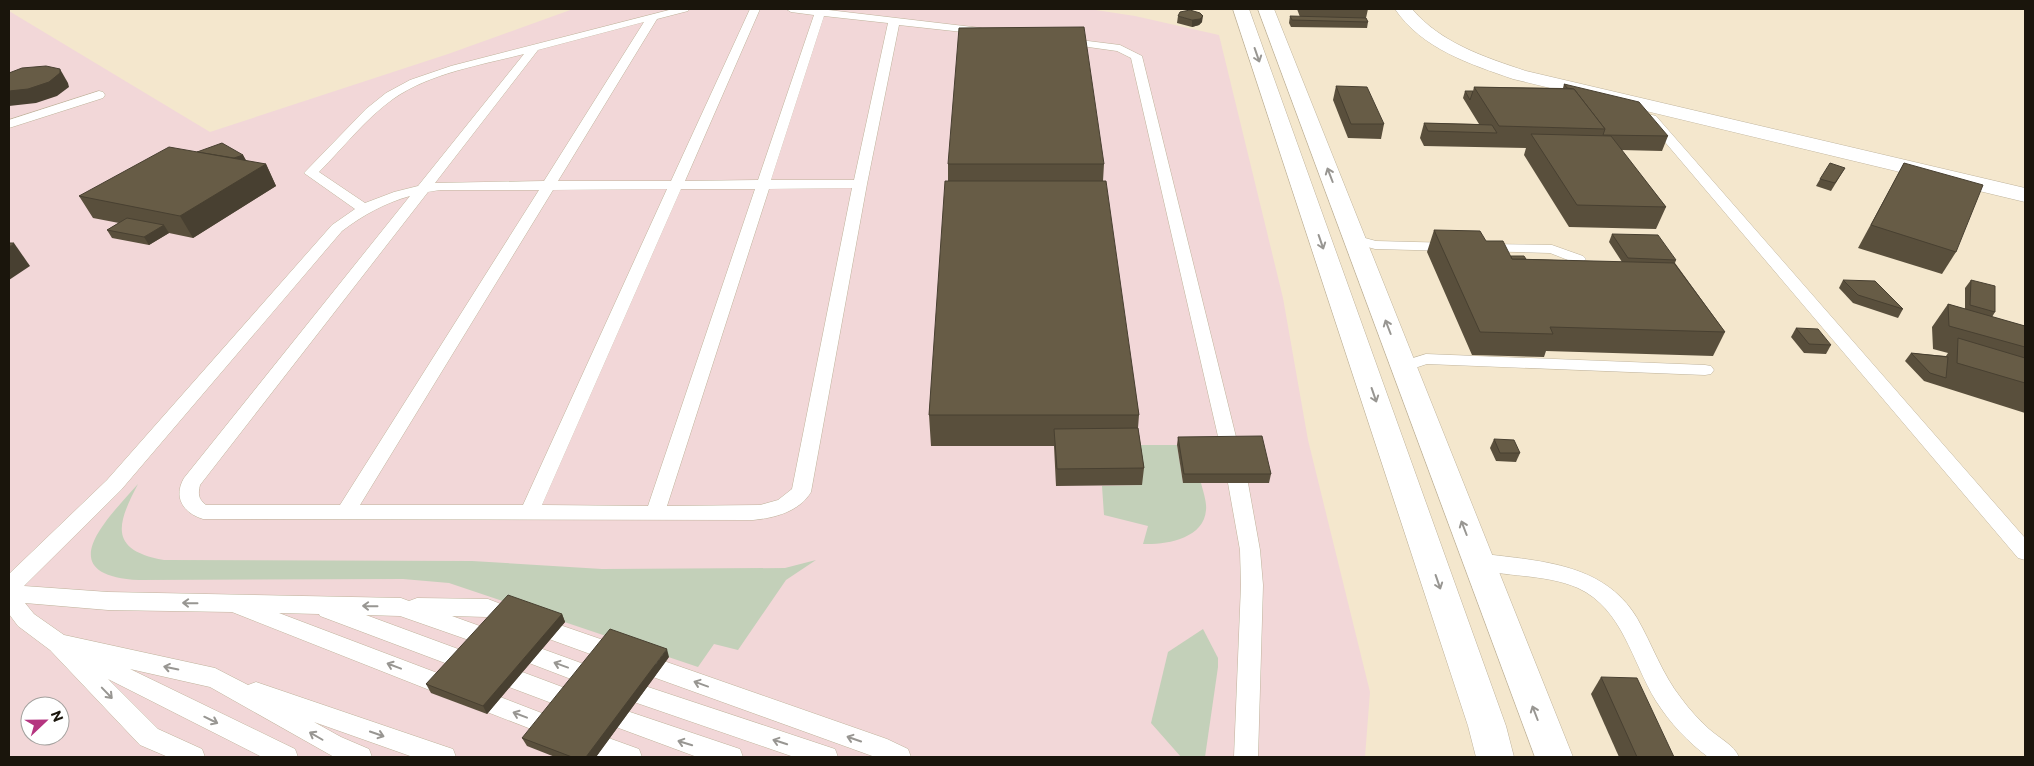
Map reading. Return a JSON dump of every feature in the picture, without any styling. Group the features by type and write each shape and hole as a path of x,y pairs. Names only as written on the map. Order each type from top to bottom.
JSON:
{"street":[{"path":"1241,9 1487,726 1495,757"},
{"path":"1266,9 1540,727 1554,757"},
{"path":"1404,9 1412,21 1425,32 1456,50 1488,64 1553,85 2025,195"}],"lane":[{"path":"364,209 311,173 370,112 390,96 414,83 455,68 684,9"},
{"path":"529,513 754,9"},
{"path":"791,9 992,32"},
{"path":"655,513 820,12"},
{"path":"346,512 653,17"},
{"path":"534,48 191,483 187,493 189,502 196,508 203,512 753,513 774,511 792,502 801,492 860,184 894,21"},
{"path":"1051,40 1120,48 1136,56 1229,445"},
{"path":"9,124 99,95"},
{"path":"1638,104 2025,552"},
{"path":"9,587 114,485 337,228 364,209 389,198 423,188 456,186 860,184"},
{"path":"1354,239 1375,245 1552,250 1578,259"},
{"path":"1403,367 1426,360 1705,370"},
{"path":"1238,483 1250,550 1252,585 1246,757"},
{"path":"1477,561 1564,575 1582,581 1600,591 1615,604 1625,619 1665,695 1690,725 1727,757"},
{"path":"9,593 108,601 488,608 503,614"},
{"path":"9,599 26,620 58,643 286,757"},
{"path":"229,604 440,684"},
{"path":"315,605 462,660"},
{"path":"401,607 483,636"},
{"path":"557,633 604,650"},
{"path":"58,643 215,678 444,757"},
{"path":"58,643 149,737 193,757"},
{"path":"537,656 584,674"},
{"path":"660,670 878,747 899,757"},
{"path":"215,678 332,745 360,757"},
{"path":"517,680 565,698"},
{"path":"642,695 826,757"},
{"path":"495,705 544,724"},
{"path":"624,720 674,739 731,757"},
{"path":"603,747 630,757"}],"shaded area":[{"path":"573,9 1089,9 1135,16 1219,35 1283,298 1308,440 1370,692 1365,757 9,757 9,11 210,132 448,54"}],"green space":[{"path":"1137,445 1177,445 1183,483 1201,483 1206,510 1204,520 1191,534 1172,541 1143,544 1148,526 1104,515 1102,486 1142,485"},
{"path":"138,484 125,511 122,533 126,542 133,550 146,556 164,560 472,561 602,569 785,568 816,560 786,580 738,650 714,644 698,667 449,583 403,579 139,580 112,576 97,568 91,557 93,543 112,513"},
{"path":"1203,629 1218,658 1205,757 1181,757 1151,723 1168,652"}],"building":[{"path":"1190,10 1203,16 1200,19 1192,20 1178,16 1180,12"},
{"path":"1290,16 1366,18 1368,22 1292,20"},
{"path":"1084,27 1104,164 948,164 959,28"},
{"path":"46,66 60,69 60,73 49,82 28,89 9,91 9,73 22,68"},
{"path":"1564,84 1639,102 1668,136 1603,135 1605,129 1574,89 1567,88"},
{"path":"1336,86 1367,87 1384,124 1351,124"},
{"path":"1474,87 1574,89 1605,129 1499,126"},
{"path":"1465,91 1473,91 1470,100"},
{"path":"1424,123 1492,125 1497,133 1428,131"},
{"path":"1531,134 1611,136 1666,207 1577,205"},
{"path":"222,143 243,155 234,158 197,152"},
{"path":"169,147 266,164 180,216 79,196"},
{"path":"1830,163 1845,168 1835,183 1820,179"},
{"path":"1904,163 1983,185 1956,252 1871,225"},
{"path":"945,181 1106,181 1139,415 929,415"},
{"path":"127,218 164,225 144,237 107,230"},
{"path":"1434,230 1480,231 1486,241 1503,241 1512,259 1674,263 1725,332 1550,327 1553,334 1480,332"},
{"path":"1612,234 1658,235 1676,260 1628,258"},
{"path":"1511,256 1524,256 1526,259 1512,259"},
{"path":"1843,280 1875,281 1903,309 1858,295"},
{"path":"1971,280 1995,286 1995,312 1970,305"},
{"path":"1948,304 2025,326 2025,347 1949,326"},
{"path":"1796,328 1818,329 1831,345 1809,344"},
{"path":"1958,338 2025,358 2025,383 1957,363"},
{"path":"1911,353 1948,357 1946,378 1930,373"},
{"path":"1138,428 1144,468 1057,469 1054,429"},
{"path":"1262,436 1271,474 1184,474 1178,437"},
{"path":"1494,439 1514,440 1520,453 1500,453"},
{"path":"508,595 562,614 483,706 426,684"},
{"path":"610,629 667,649 586,757 572,757 522,738"},
{"path":"1601,677 1637,678 1674,757 1637,757"}]}
